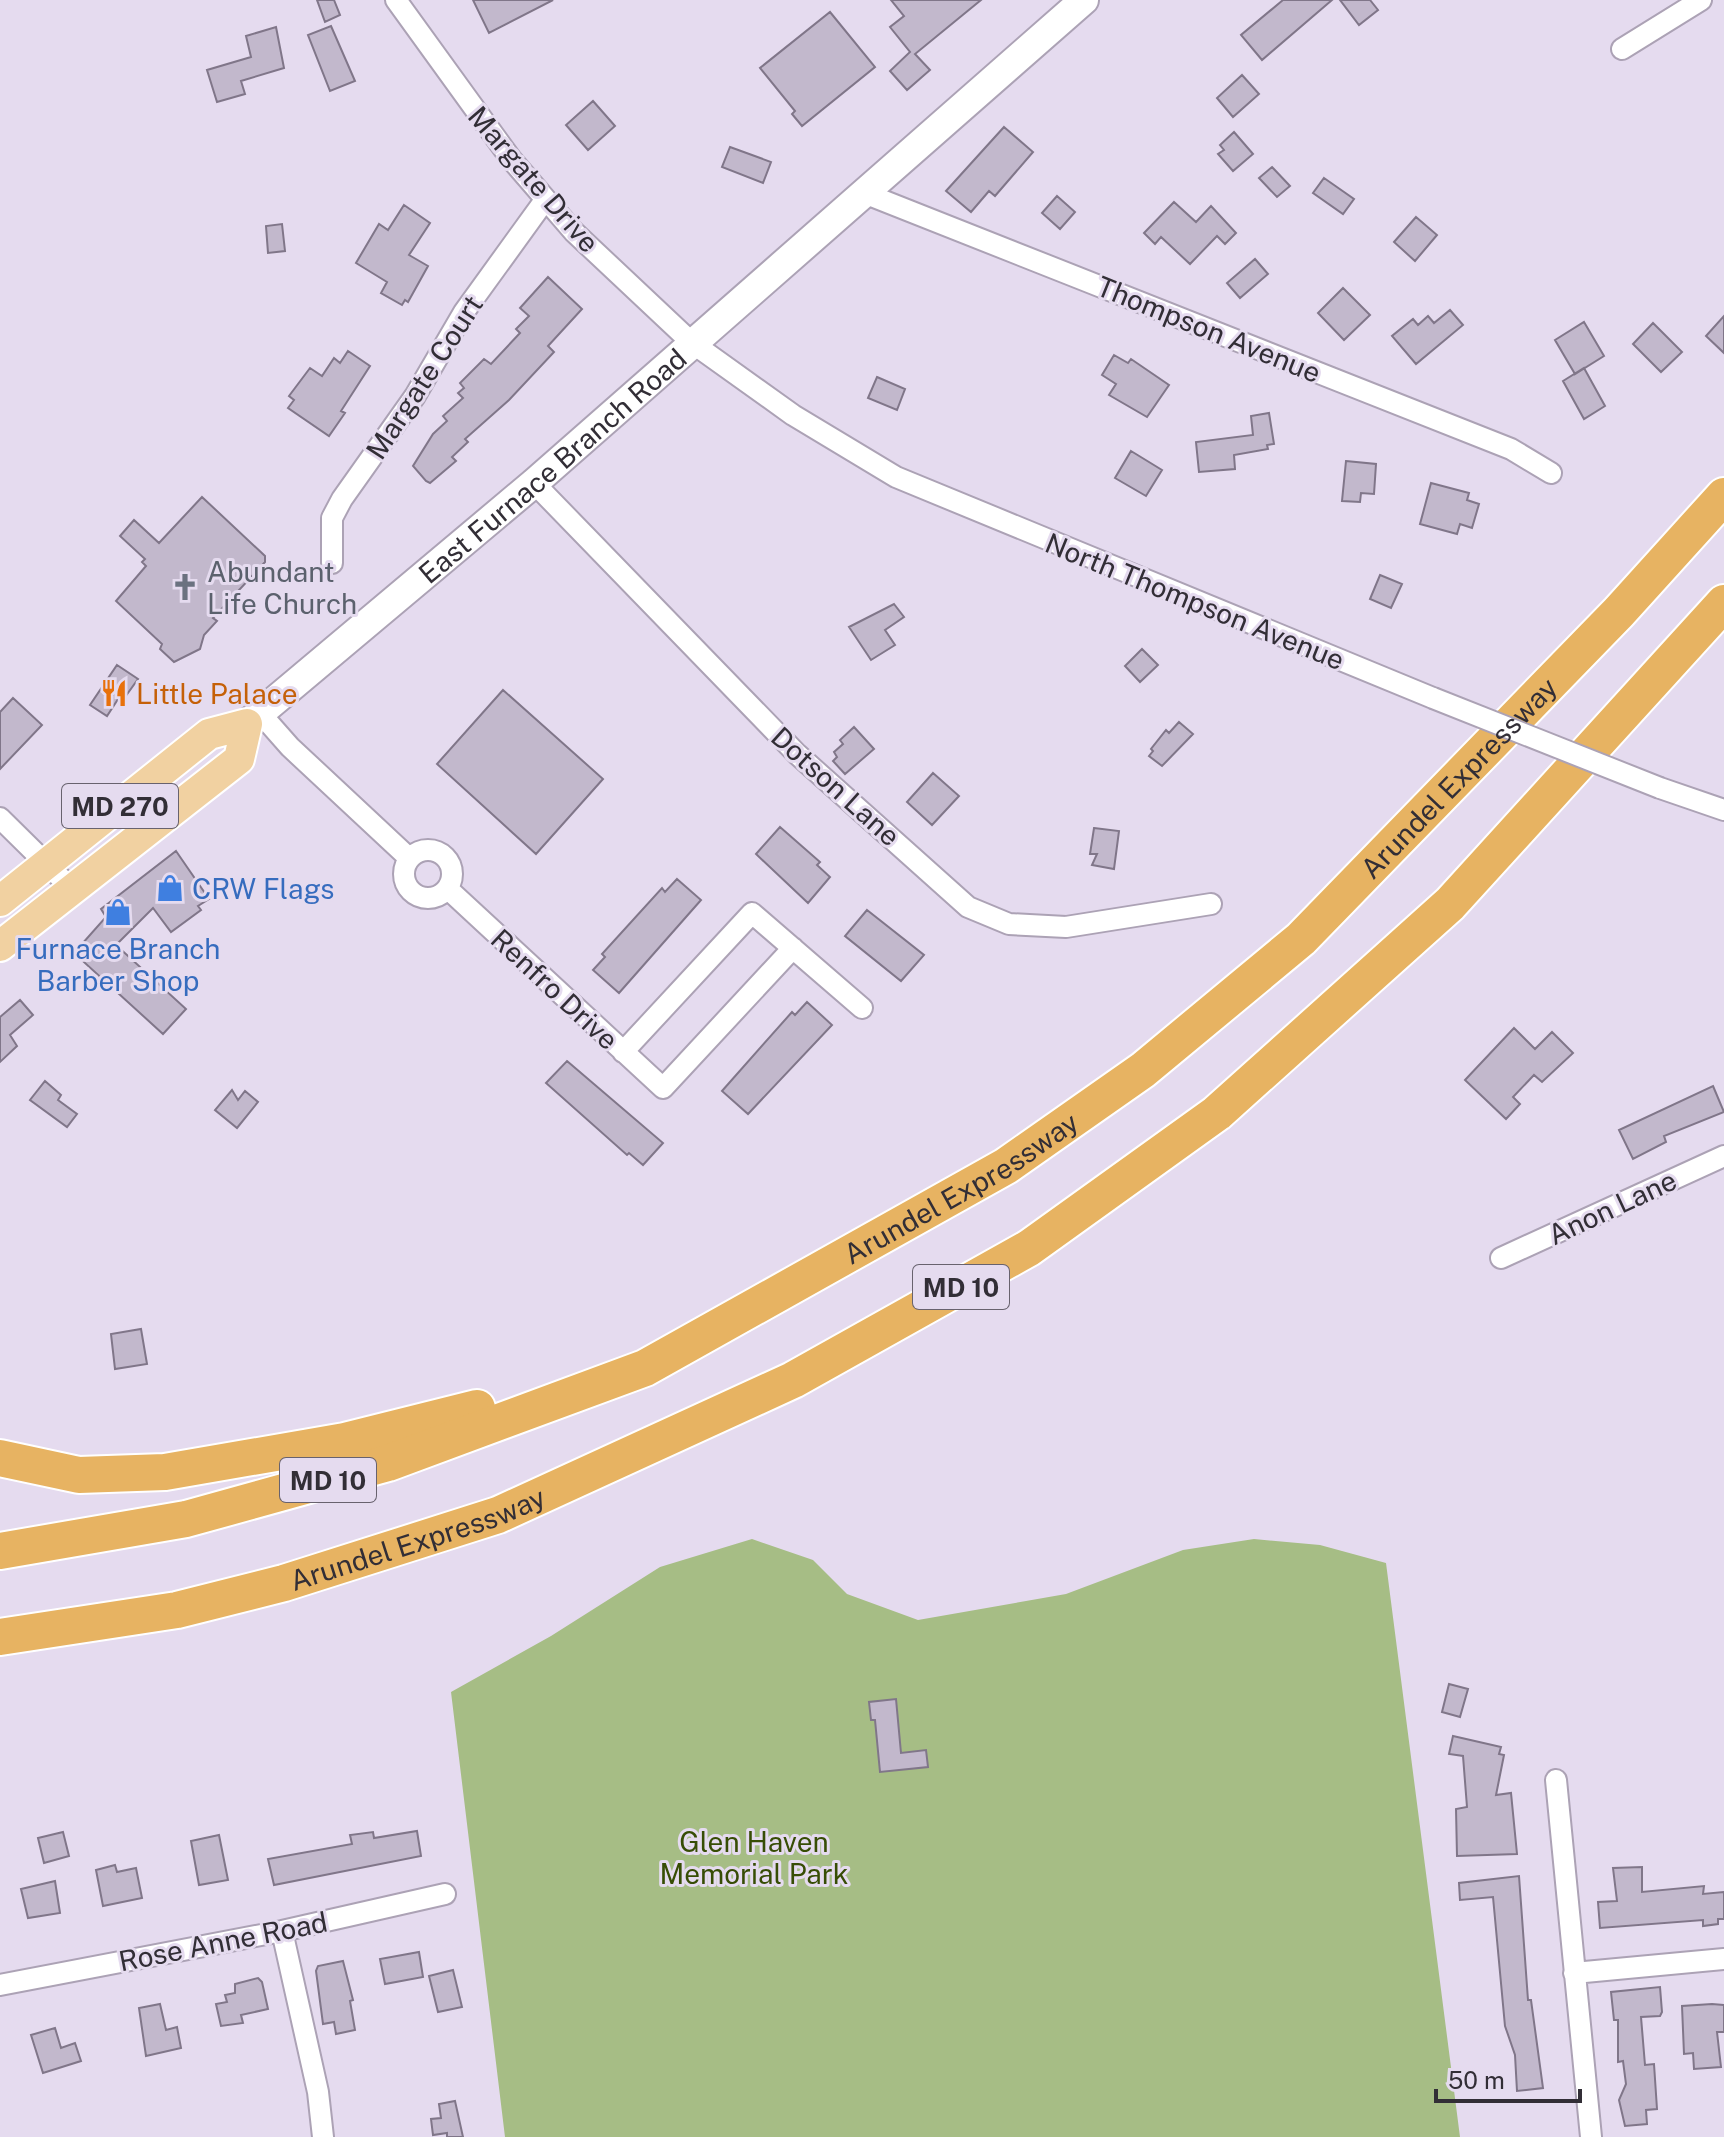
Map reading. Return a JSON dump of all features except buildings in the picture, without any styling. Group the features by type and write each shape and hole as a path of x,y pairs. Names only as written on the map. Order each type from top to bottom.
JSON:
{"highway":[{"name":"Arundel Expressway","path":"0,1551 186,1519 388,1463 645,1368 1006,1166 1143,1070 1301,939 1619,612 1724,496"},
{"name":"Arundel Expressway","path":"0,1637 177,1610 284,1583 498,1515 793,1380 1029,1248 1217,1113 1427,925 1724,603"},
{"path":"0,1458 79,1475 165,1472 345,1441 468,1412 527,1389 645,1368"}],"main road":[{"name":"East Furnace Branch Road","path":"0,901 209,734 254,718 534,483 1084,0"},
{"name":"MD 270","path":"0,946 239,759 254,718"}],"street":[{"name":"Margate Drive","path":"396,0 477,114 545,200 691,342"},
{"path":"1622,49 1701,0"},
{"name":"Thompson Avenue","path":"864,193 1511,449 1551,473"},
{"name":"Margate Court","path":"332,563 332,518 342,499 415,396 464,312 545,200"},
{"name":"North Thompson Avenue","path":"691,342 793,415 896,477 1433,698 1660,788 1724,810"},
{"name":"Dotson Lane","path":"534,483 797,754 968,907 1009,924 1066,927 1211,904"},
{"path":"254,718 290,747 409,858"},
{"path":"0,818 73,890"},
{"path":"421,850 437,850 449,860 453,875 448,889 435,897 420,897 408,887 403,873 409,858 421,850"},
{"name":"Renfro Drive","path":"448,889 663,1088 793,948"},
{"path":"623,1052 752,913 862,1008"},
{"name":"Anon Lane","path":"1501,1258 1724,1156"},
{"path":"1556,1780 1591,2137"},
{"name":"Rose Anne Road","path":"0,1985 282,1931 445,1894"},
{"path":"282,1931 318,2092 323,2137"},
{"path":"1574,1973 1724,1959"}],"green space":[{"name":"Glen Haven Memorial Park","path":"752,1539 813,1560 847,1594 918,1620 1066,1594 1183,1550 1254,1539 1320,1545 1386,1563 1460,2137 505,2137 451,1692 551,1636 660,1567"}],"place":[{"name":"Abundant Life Church","path":"185,587"},
{"name":"Little Palace","path":"114,693"},
{"name":"CRW Flags","path":"170,888"},
{"name":"Furnace Branch Barber Shop","path":"118,912"}]}
